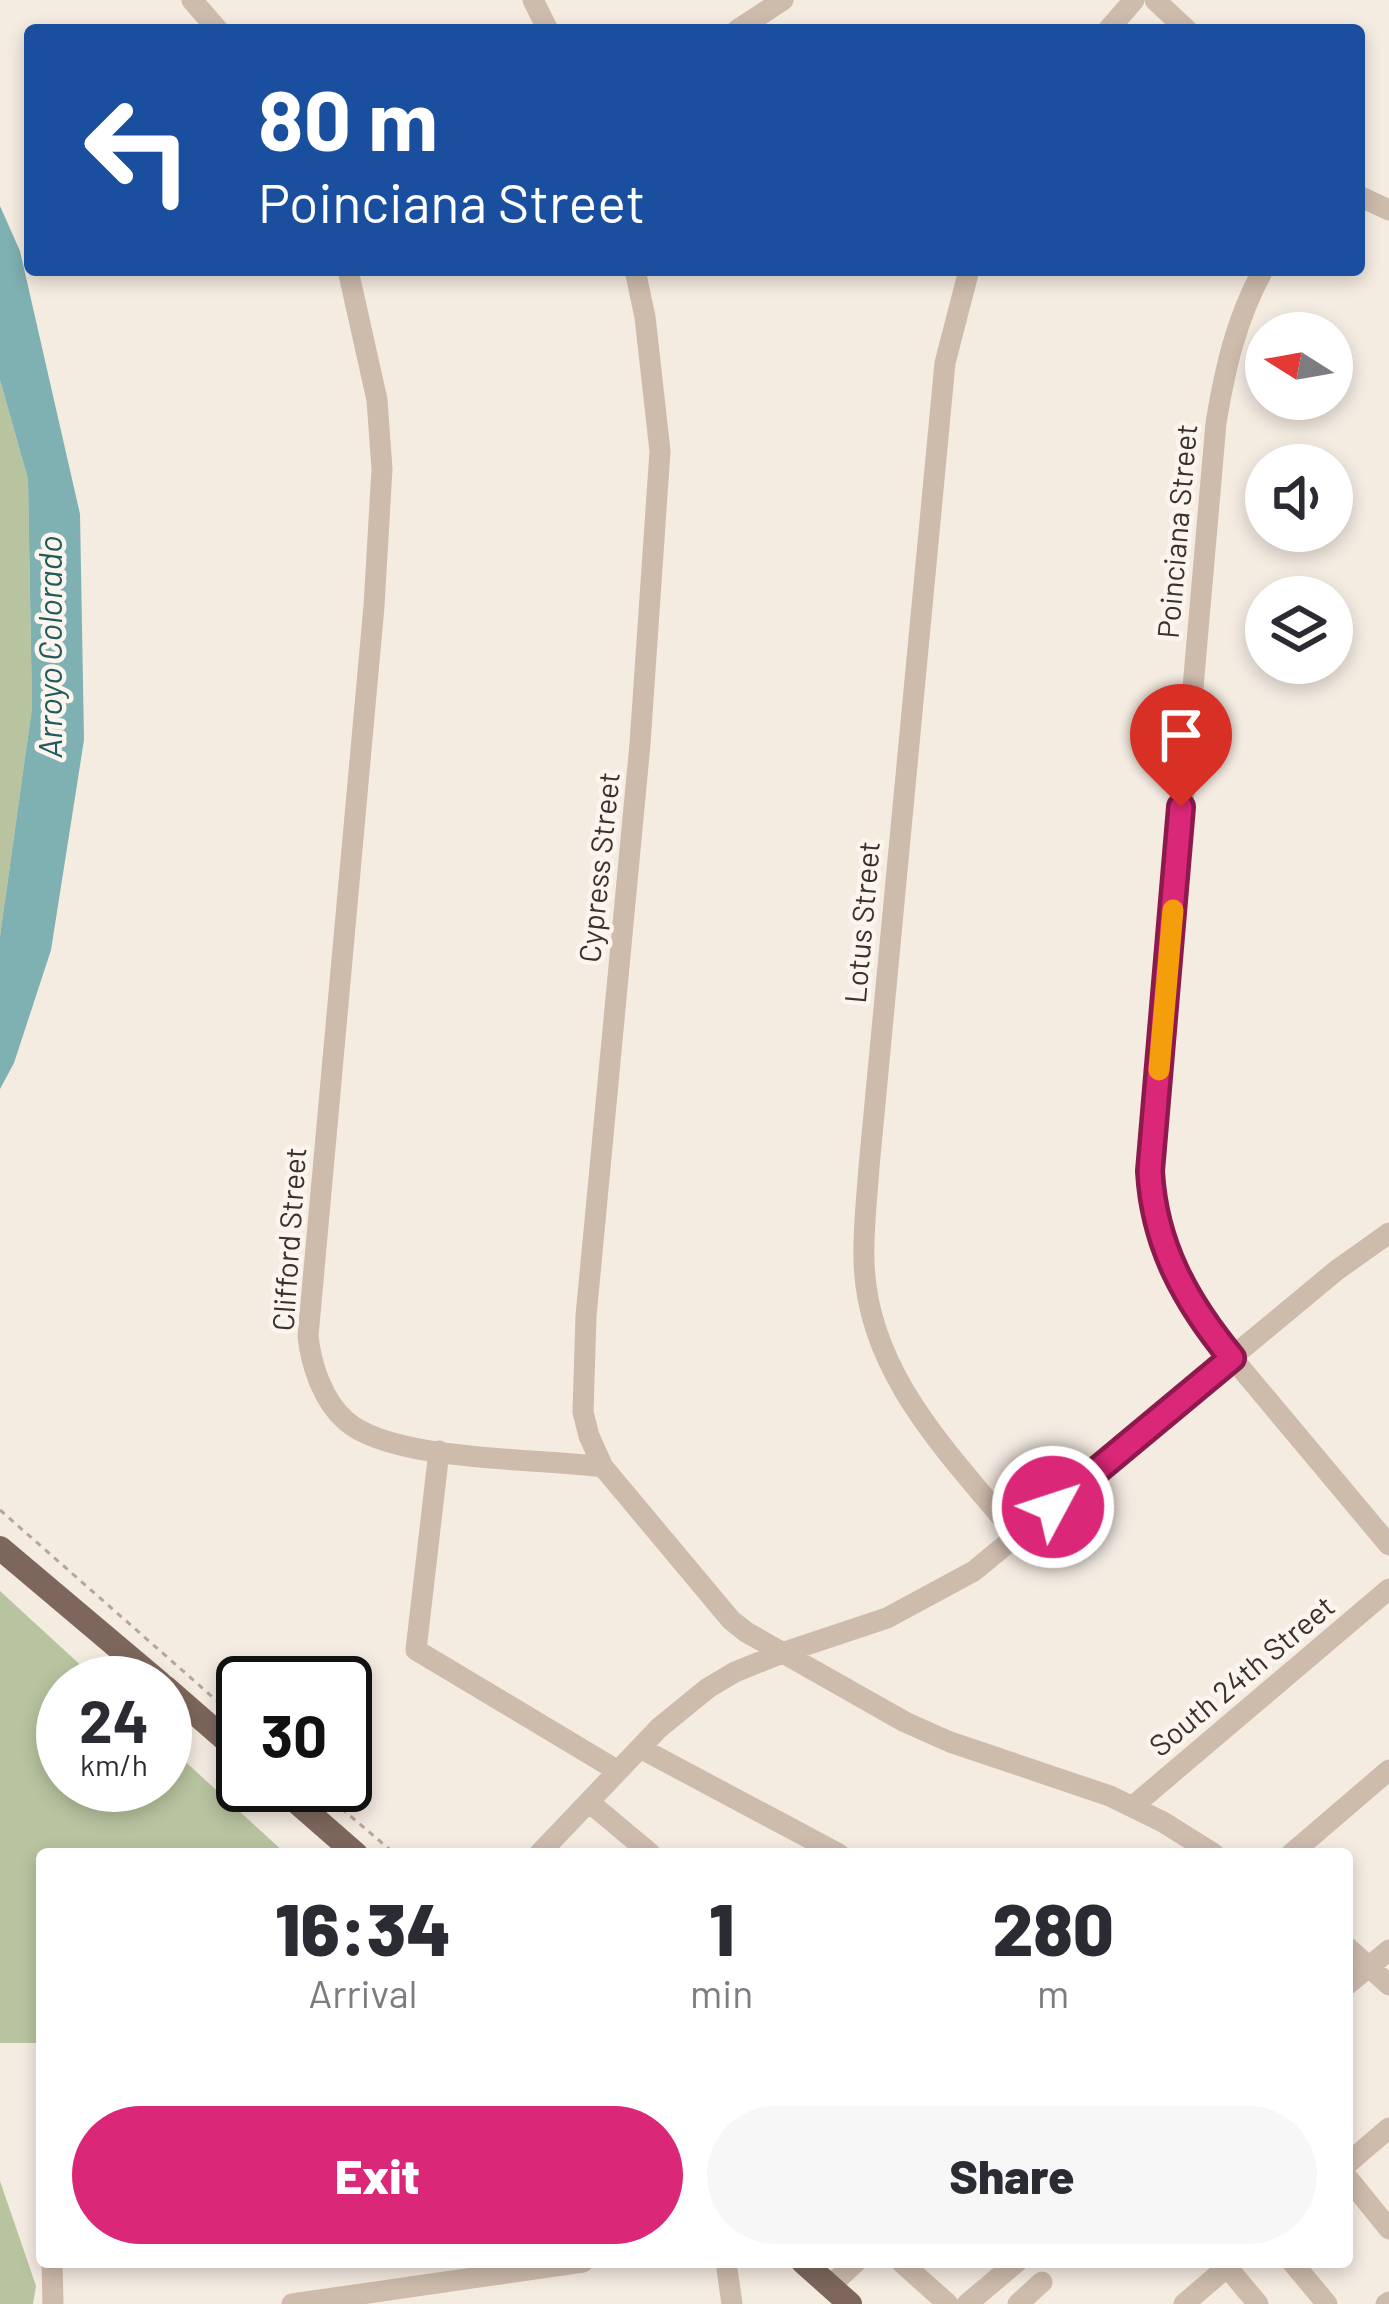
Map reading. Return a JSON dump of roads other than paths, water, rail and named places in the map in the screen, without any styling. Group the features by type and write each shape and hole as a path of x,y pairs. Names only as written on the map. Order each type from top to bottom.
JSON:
{"main road":[{"path":"0,1548 128,1656"},
{"path":"192,1697 216,1722"},
{"path":"309,1812 349,1848"},
{"path":"810,2268 850,2304"}],"street":[{"path":"192,0 213,24"},
{"path":"746,24 783,0"},
{"path":"1113,24 1134,0"},
{"path":"1155,0 1181,24"},
{"name":"Clifford Street","path":"349,276 377,400 382,469 374,606 308,1336 310,1360 342,1418 381,1440 439,1451 604,1466"},
{"name":"Cypress Street","path":"604,1466 589,1436 584,1412 586,1316 640,744 660,451 645,317 635,276"},
{"name":"Lotus Street","path":"967,276 945,363 863,1262 873,1323 893,1375 930,1431 1018,1537"},
{"name":"Poinciana Street","path":"1260,276 1227,356 1216,423 1150,1171 1152,1201 1166,1255 1187,1296 1232,1358 1389,1545"},
{"path":"545,1848 640,1748 708,1688 782,1653 917,1604 974,1571 1337,1270 1389,1233"},
{"path":"439,1451 416,1650 618,1771"},
{"path":"604,1466 731,1620 782,1653 905,1722 1110,1796 1203,1848"},
{"name":"South 24th Street","path":"1132,1808 1389,1589"},
{"path":"640,1748 828,1848"},
{"path":"1298,1848 1389,1770"},
{"path":"589,1802 644,1848"},
{"path":"1353,1980 1389,1950"},
{"path":"1353,1952 1389,1985"},
{"path":"1353,2159 1389,2128"},
{"path":"1353,2184 1389,2229"},
{"path":"52,2268 52,2304"},
{"path":"292,2304 541,2268"},
{"path":"727,2268 732,2304"},
{"path":"830,2286 850,2268"},
{"path":"908,2268 948,2304"},
{"path":"980,2300 1012,2268"},
{"path":"1184,2304 1226,2268"},
{"path":"1232,2268 1258,2304"},
{"path":"1297,2268 1327,2304"},
{"path":"1018,2304 1042,2282"}],"water":[{"name":"Arroyo Colorado","path":"0,206 20,251 80,514 84,740 51,950 14,1063 0,1089 0,936 32,708 28,479 0,380"}]}
